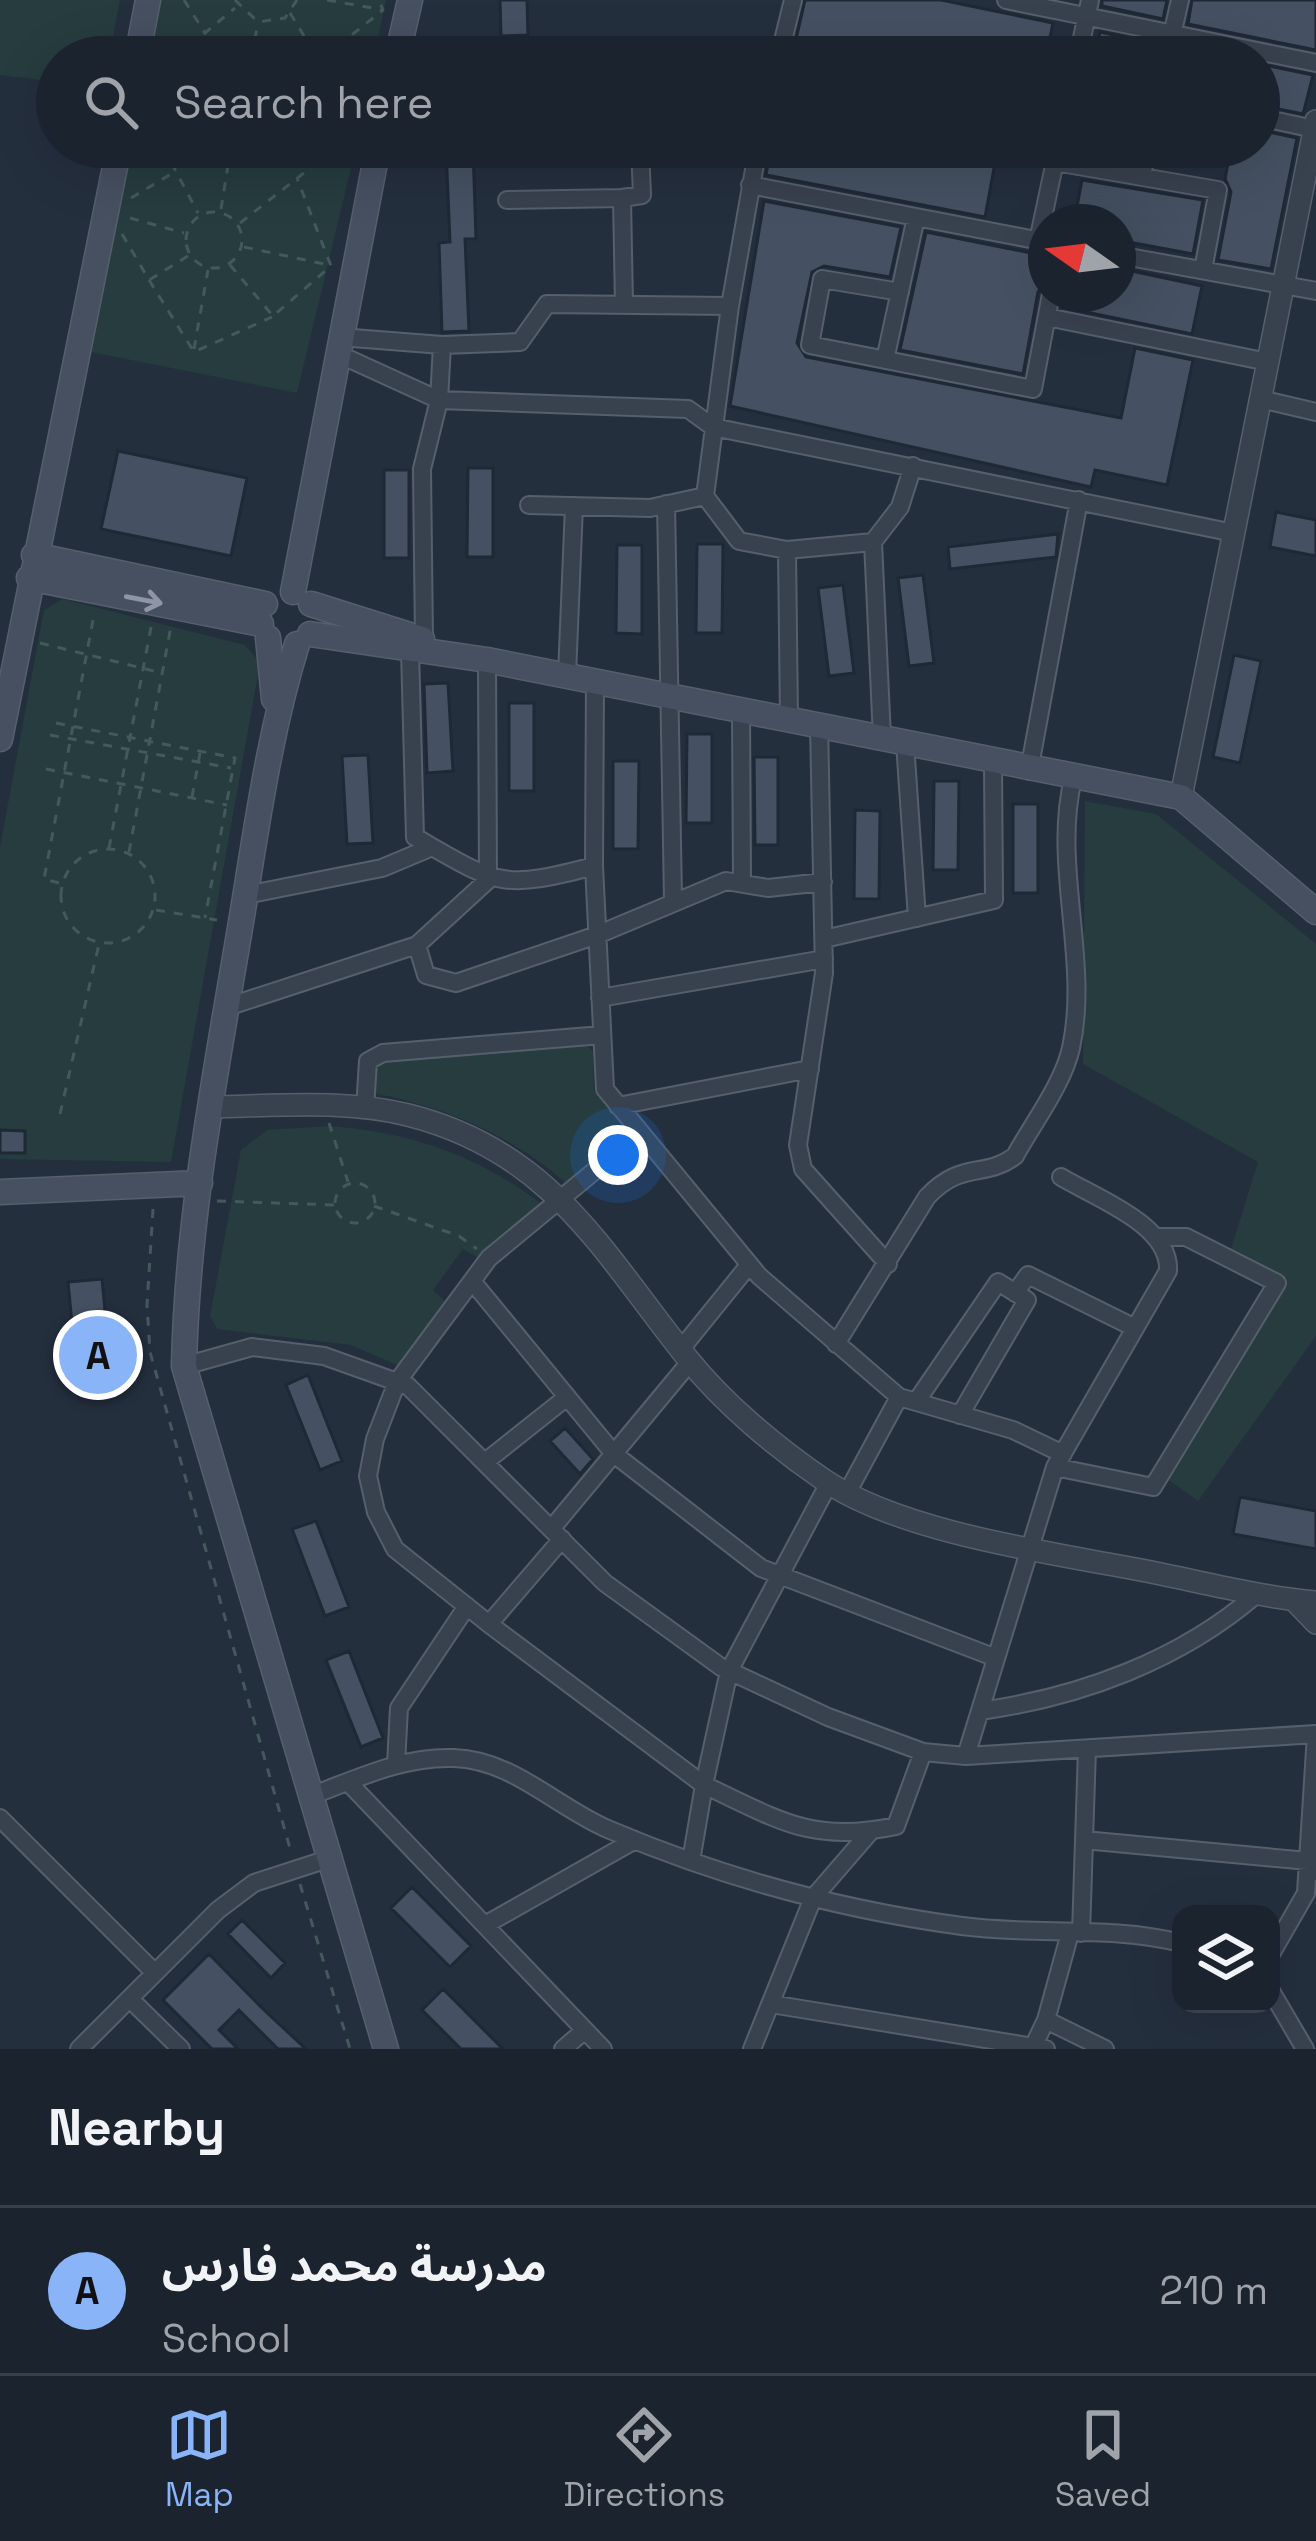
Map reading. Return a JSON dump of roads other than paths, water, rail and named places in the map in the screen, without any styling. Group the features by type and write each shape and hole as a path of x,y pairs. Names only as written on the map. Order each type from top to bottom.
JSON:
{"main road":[{"path":"141,36 148,0"},
{"path":"0,739 115,168"},
{"path":"374,168 338,345 302,598 315,619 275,714 209,1107 186,1269 184,1366 313,1795 382,2048"},
{"path":"32,567 165,604 265,622"},
{"path":"32,567 265,622 282,645 303,639 417,645 819,724 1029,771 1181,797 1316,912"},
{"path":"275,714 265,622 278,592 417,645"},
{"path":"1,1199 155,1185 199,1192"}],"street":[{"path":"784,36 793,0"},
{"path":"1006,0 1088,8 1182,36"},
{"path":"1172,34 1180,0"},
{"path":"1280,56 1316,63"},
{"path":"1181,797 1283,284 1309,197 1315,125 1280,120"},
{"path":"507,200 642,195 641,168"},
{"path":"754,168 705,496 739,541 787,550 873,542"},
{"path":"1048,204 1055,168"},
{"path":"1111,168 1218,190 1203,270"},
{"path":"1142,176 1144,168"},
{"path":"750,185 1028,239"},
{"path":"622,198 624,305"},
{"path":"885,360 916,217"},
{"path":"1136,258 1316,291"},
{"path":"900,292 822,279 810,345 1033,389 1048,312"},
{"path":"338,345 520,342 547,304 730,306"},
{"path":"1047,317 1268,362"},
{"path":"338,345 440,400 688,409 713,427 1234,532"},
{"path":"442,345 440,400 422,469 415,837 488,880 531,882 594,866"},
{"path":"1260,399 1316,412"},
{"path":"914,466 900,507 873,542 917,918"},
{"path":"529,506 666,504 705,496"},
{"path":"1029,771 1079,500"},
{"path":"666,504 673,899"},
{"path":"567,675 574,506"},
{"path":"787,550 789,719"},
{"path":"227,1007 417,944 488,880 487,660"},
{"path":"595,681 594,866 605,1089 749,1265 836,1344 908,1399 1013,1430 1059,1461 1153,1487 1277,1283 1186,1237 1159,1237"},
{"path":"741,710 742,882"},
{"path":"819,724 824,959 798,1145 803,1169 888,1264"},
{"path":"824,939 994,900 992,763"},
{"path":"836,1344 927,1197 945,1178 965,1169 1003,1165 1015,1156 1069,1056 1073,918 1067,805 1073,779"},
{"path":"246,895 382,868 432,847"},
{"path":"417,944 426,974 456,983 597,935 673,899 727,881 768,888 823,882"},
{"path":"600,998 824,959"},
{"path":"365,1108 368,1060 383,1052 602,1035"},
{"path":"618,1106 810,1069"},
{"path":"209,1107 365,1108 461,1131 509,1155 564,1201 685,1355 793,1458 838,1488 876,1508 1029,1548 1305,1601 1316,1623"},
{"path":"638,1135 564,1201 489,1258 397,1382 375,1439 368,1476 376,1512 394,1549 704,1785 812,1832 846,1837 896,1826 922,1752"},
{"path":"967,1756 1059,1461 1168,1271 1169,1253 1159,1237 1061,1177"},
{"path":"489,1624 749,1265"},
{"path":"1015,1292 1028,1275 1135,1328"},
{"path":"472,1281 614,1454 776,1576 996,1658"},
{"path":"692,1861 728,1671 776,1576 998,1282 1027,1300 960,1414"},
{"path":"184,1366 251,1347 324,1356 397,1382 485,1462 605,1583 728,1671 922,1752 967,1756 1316,1734 1312,1866 1306,1893 1280,1938"},
{"path":"485,1462 567,1397"},
{"path":"980,1711 1034,1704 1170,1656 1220,1626 1258,1593"},
{"path":"395,1764 399,1708 467,1606"},
{"path":"770,2004 1038,2047 1075,1933 1087,1749"},
{"path":"313,1795 395,1764 456,1758 514,1773 605,1828 635,1840 813,1898 964,1927 1147,1934 1172,1941"},
{"path":"348,1782 603,2049"},
{"path":"0,1817 155,1973"},
{"path":"752,2049 813,1898 870,1832"},
{"path":"484,1924 635,1840"},
{"path":"1084,1840 1312,1866"},
{"path":"79,2049 254,1883 331,1858"},
{"path":"130,1999 181,2049"},
{"path":"1280,2006 1305,2049"},
{"path":"1046,2020 1105,2049"},
{"path":"562,2049 585,2030"}],"place":[{"name":"مدرسة محمد فارس","path":"98,1355"}]}
